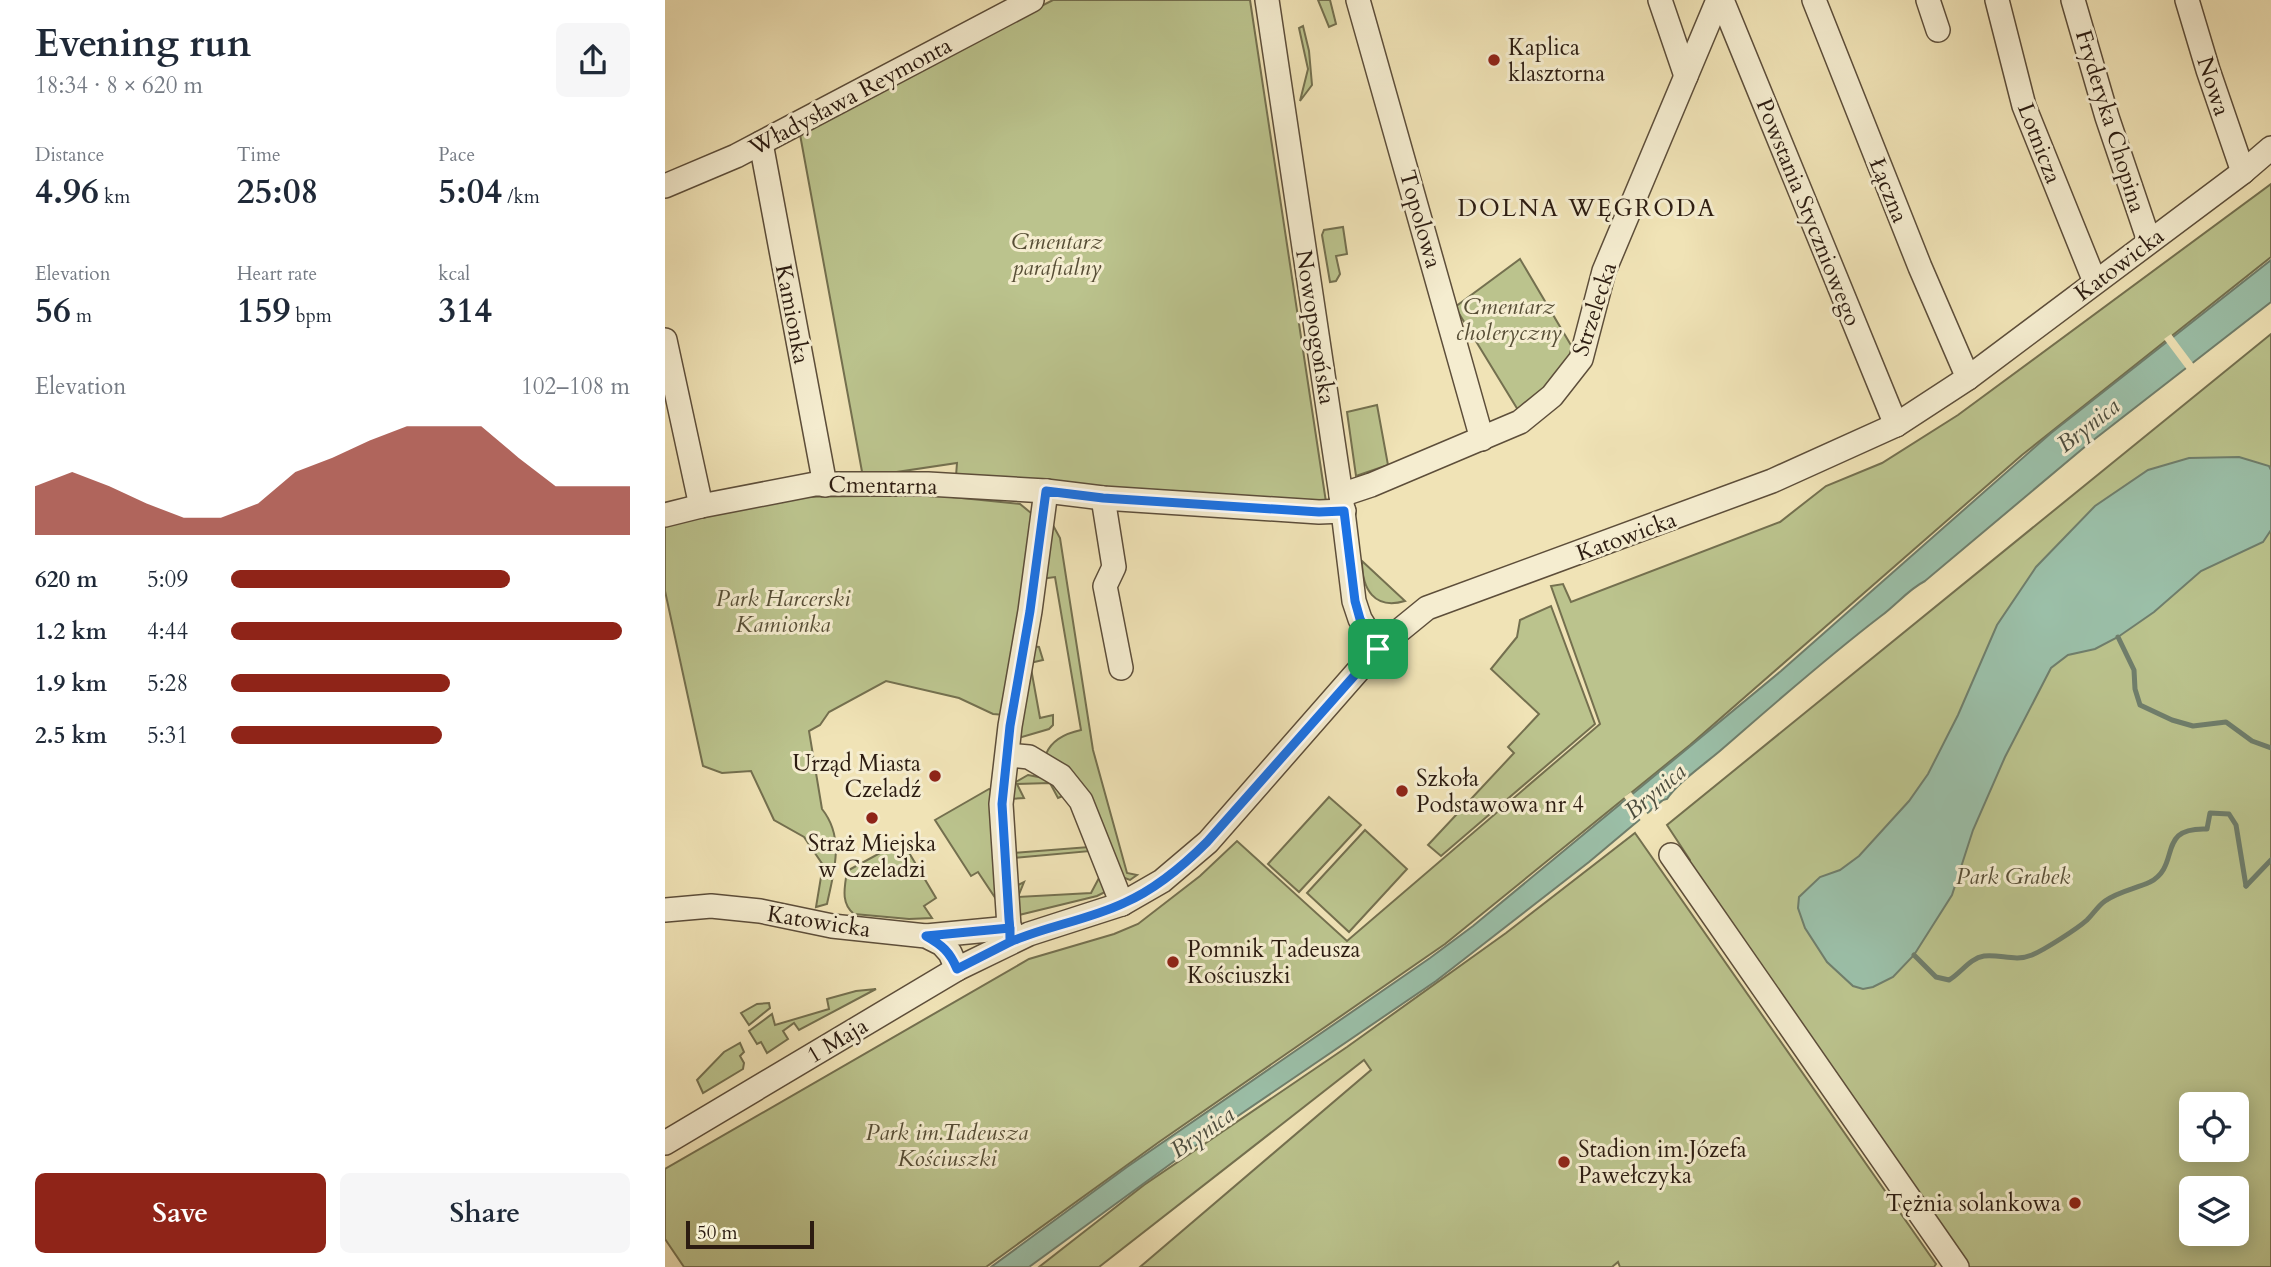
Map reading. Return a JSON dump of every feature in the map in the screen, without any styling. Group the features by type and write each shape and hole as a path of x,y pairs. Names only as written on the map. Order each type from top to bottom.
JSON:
{"street":[{"name":"Władysława Reymonta","path":"665,186 695,175 761,143 1032,0"},
{"name":"Nowopogońska","path":"1267,0 1343,503 1355,601 1360,619 1378,649"},
{"name":"Topolowa","path":"1359,0 1482,439"},
{"path":"1660,0 1686,76"},
{"name":"Strzelecka","path":"1343,503 1371,485 1520,422 1552,396 1581,359 1604,271 1720,0"},
{"name":"Powstania Styczniowego","path":"1720,0 1896,425"},
{"name":"Łączna","path":"1814,0 1920,267 1968,378"},
{"path":"1928,0 1938,30"},
{"name":"Lotnicza","path":"1997,0 2024,106 2095,282"},
{"name":"Fryderyka Chopina","path":"2073,0 2107,117 2149,241"},
{"name":"Nowa","path":"2187,0 2243,172"},
{"name":"Kamionka","path":"761,143 825,485"},
{"name":"Katowicka","path":"665,910 711,906 760,911 832,926 926,936 1010,935 1122,904 1162,881 1207,842 1378,649 1427,608 1772,481 1896,425 1968,378 2243,172 2271,148"},
{"path":"665,340 701,506"},
{"name":"Cmentarna","path":"665,515 815,484 927,484 1319,512 1343,503"},
{"path":"1010,935 1002,804 1005,781 1019,756 1010,726 1030,611 1046,491"},
{"path":"1103,498 1114,567 1105,586 1121,668"},
{"path":"1019,756 1061,776 1081,801 1122,904"},
{"path":"1671,855 1957,1267"},
{"name":"1 Maja","path":"665,1143 1010,935"},
{"path":"926,936 942,944 950,953 957,969"}],"green space":[{"name":"Cmentarz parafialny","path":"1053,0 1250,0 1326,502 956,476 957,463 863,477 799,129"},
{"path":"1318,0 1330,0 1336,24 1329,27"},
{"path":"1303,26 1309,51 1312,85 1300,101 1308,69 1299,28"},
{"name":"Park im.Tadeusza Kościuszki","path":"2271,184 2271,257 2022,455 1690,745 1445,944 1159,1142 986,1267 684,1267 665,1239 665,1169 1029,959 1114,934 1138,924 1200,876 1237,841 1347,941 1600,724 1551,586 1563,584 1571,602 1780,522 1826,486 1882,463 1958,415"},
{"path":"1343,227 1347,254 1336,256 1340,274 1336,281 1330,282 1322,235 1324,230"},
{"name":"Cmentarz choleryczny","path":"1520,259 1575,352 1561,373 1518,410 1455,307"},
{"name":"Park Grabek","path":"2271,334 2271,1267 1968,1267 1667,825"},
{"path":"1377,405 1388,465 1356,476 1347,412"},
{"name":"Park Harcerski Kamionka","path":"932,495 1020,504 1031,513 1033,522 1005,715 993,714 959,698 886,681 829,712 820,725 809,731 822,809 829,820 836,843 835,867 827,904 816,907 823,865 804,837 774,820 751,771 722,773 703,766 665,591 665,527 795,497"},
{"path":"1049,518 1060,538 1093,750 1127,873 1137,875 1130,880 1122,877 1088,792 1078,780 1046,754 1052,744 1081,730 1055,577 1040,579"},
{"path":"1362,561 1405,601 1385,602 1372,595 1364,580"},
{"path":"1551,606 1595,724 1441,856 1428,845 1514,753 1508,747 1539,714 1491,669 1517,637 1520,620"},
{"path":"1031,646 1039,647 1043,660 1030,663 1040,718 1053,715 1053,725 1049,729 1022,737 1019,736 1017,727"},
{"path":"1028,775 1054,780 1063,796 1058,798 1050,783 1017,784 1024,798 1009,799 1014,783"},
{"path":"989,789 993,790 1000,905 978,872 971,876 935,820"},
{"path":"1329,797 1361,825 1299,892 1268,864"},
{"path":"1365,830 1407,869 1349,932 1307,893"},
{"name":"Stadion im.Józefa Pawełczyka","path":"1635,833 1936,1264 1934,1267 1620,1267 1618,1262 1612,1267 1140,1267 1371,1070 1364,1060 1099,1267 1039,1267 1144,1185 1347,1047 1506,933"},
{"path":"902,841 936,898 924,906 932,918 909,919 854,914 845,900 847,871"},
{"path":"1089,847 1091,851 1012,858 1012,853"},
{"path":"1099,878 1103,879 1109,890 1097,896 1019,915 1014,892 1018,885 1024,882 1018,897 1091,893"},
{"path":"876,989 799,1030 794,1023 783,1031 788,1039 767,1053 761,1042 757,1044 749,1031 772,1014 775,1025 829,1009 827,999"},
{"path":"769,1003 770,1008 749,1025 741,1013 757,1004"},
{"path":"740,1043 744,1052 740,1056 744,1063 743,1069 703,1093 697,1080 724,1052"}],"water":[{"name":"Brynica","path":"2271,260 2271,302 2087,445 1820,665 1685,780 1667,799 1589,862 1436,981 1213,1133 1029,1267 991,1267 1127,1167 1473,926 1781,671 2051,433"},
{"path":"2239,457 2269,466 2271,470 2271,530 2263,542 2201,571 2154,612 2118,637 2095,649 2068,655 2051,668 2005,757 1973,830 1952,895 1914,955 1893,977 1873,987 1863,989 1853,986 1827,962 1805,928 1798,908 1799,897 1820,877 1840,870 1859,856 1909,801 1928,774 1958,715 1997,625 2036,567 2095,506 2148,470 2189,458"}],"pier":[{"path":"2171,334 2195,366 2188,371 2164,339"},
{"path":"1631,792 1649,816 1642,822 1624,797"}],"waterway":[{"path":"2118,637 2134,670 2135,689 2140,705 2172,720 2193,726 2226,722 2252,741 2271,748"},
{"path":"1914,955 1936,977 1949,980 1979,957 2020,958 2037,952 2082,924 2110,898 2150,882 2160,875 2175,840 2191,830 2207,829 2210,813 2229,814 2236,825 2246,886"},
{"path":"2246,886 2271,860"}],"place":[{"name":"Kaplica klasztorna","path":"1494,60"},
{"name":"Urząd Miasta Czeladź","path":"935,776"},
{"name":"Szkoła Podstawowa nr 4","path":"1402,791"},
{"name":"Straż Miejska w Czeladzi","path":"872,818"},
{"name":"Pomnik Tadeusza Kościuszki","path":"1173,962"},
{"name":"Stadion im.Józefa Pawełczyka","path":"1564,1162"},
{"name":"Tężnia solankowa","path":"2075,1203"}],"district":[{"name":"DOLNA WĘGRODA","path":"1587,208"}],"route":[{"path":"1378,649 1207,842 1162,881 1140,896 1105,912 1010,942 1010,928 926,936 942,944 950,953 957,969 1010,942 1010,930 1010,928 1002,804 1010,726 1030,611 1046,491 1103,498 1319,512 1344,511 1355,601 1360,619 1378,649"}]}
